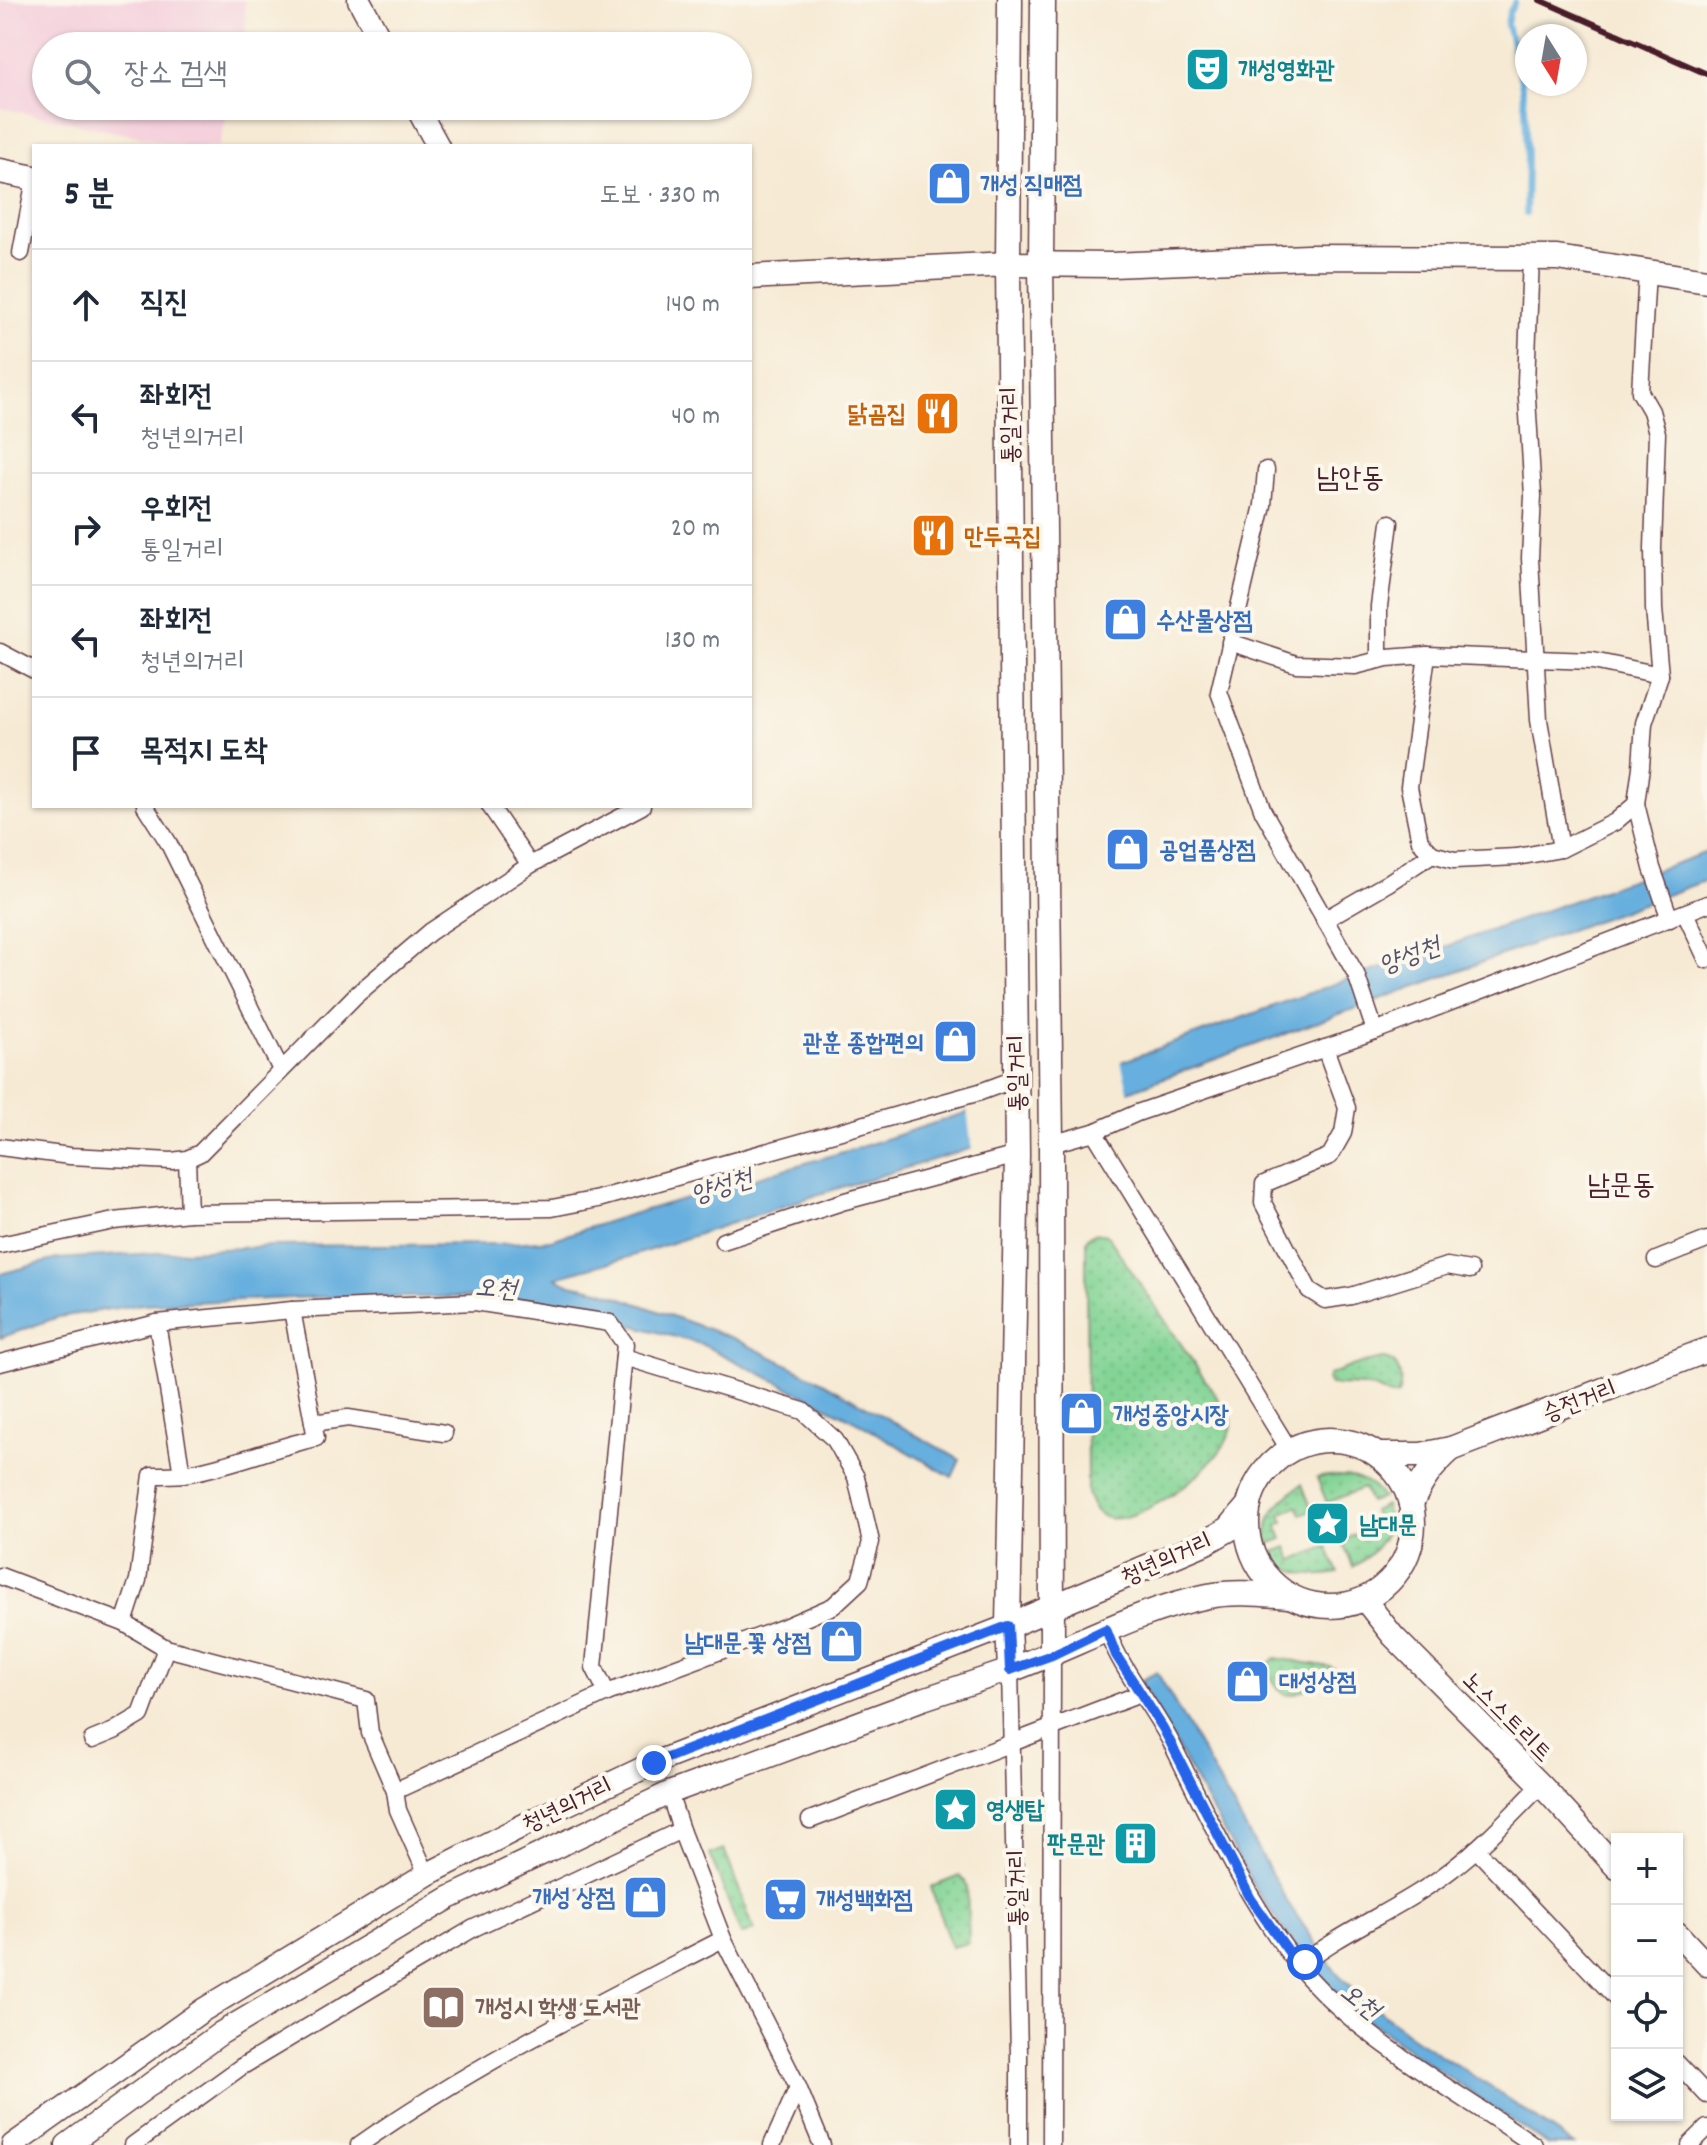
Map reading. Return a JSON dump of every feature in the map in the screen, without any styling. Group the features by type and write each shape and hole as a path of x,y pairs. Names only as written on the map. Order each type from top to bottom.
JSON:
{"main road":[{"path":"359,0 376,32"},
{"name":"통일거리","path":"1010,0 1008,264 1017,1155 1008,1626 1010,1670"},
{"name":"통일거리","path":"1043,0 1041,264 1051,1144 1052,1655"},
{"path":"424,120 437,144"},
{"path":"0,171 32,180"},
{"path":"752,277 1008,264 1112,265 1308,257 1557,258 1707,281"},
{"name":"승전거리","path":"1451,1449 1707,1350"},
{"path":"1335,1441 1357,1445 1378,1455 1393,1469 1411,1504 1413,1527 1409,1549 1399,1570 1384,1587 1364,1599 1339,1606 1313,1605 1289,1596 1272,1583 1250,1547 1247,1526 1249,1505 1257,1483 1271,1464 1290,1451 1312,1442 1335,1441"},
{"path":"1378,1455 1421,1455 1451,1449"},
{"path":"1411,1504 1420,1482 1451,1449"},
{"name":"청년의거리","path":"13,2145 203,2010 427,1875 654,1763 1008,1626 1206,1542 1229,1529 1249,1505"},
{"name":"청년의거리","path":"67,2145 221,2033 449,1898 669,1793 1052,1655 1106,1629 1209,1596 1241,1593 1289,1596"},
{"name":"노스스트리트","path":"1364,1599 1393,1636 1541,1785 1611,1861"},
{"path":"1683,1939 1707,1965"}],"street":[{"path":"21,253 32,192"},
{"path":"1531,258 1526,382 1533,496 1530,558 1539,720 1561,849"},
{"path":"1647,272 1640,392 1651,411 1657,433 1653,548 1660,675 1644,723 1636,804 1652,868 1674,914 1707,960"},
{"path":"1266,470 1263,505 1219,692 1263,811 1356,974 1375,1031"},
{"path":"1379,660 1379,606 1390,523"},
{"path":"1230,642 1296,664 1355,666 1427,655 1593,661 1660,675"},
{"path":"0,652 32,669"},
{"path":"1427,655 1409,787 1420,841 1432,854 1454,860 1517,857 1561,849 1615,822 1636,804"},
{"path":"146,808 168,842 281,1070"},
{"path":"491,808 530,865"},
{"path":"0,1147 70,1156 172,1161 200,1153 355,996 430,932 530,865 638,808"},
{"path":"1324,920 1432,854"},
{"path":"1051,1144 1094,1132 1137,1113 1375,1031 1674,914 1707,904"},
{"path":"1325,1048 1347,1108 1343,1133 1330,1156 1264,1184 1263,1203 1309,1290 1325,1300 1351,1296 1447,1266 1470,1270"},
{"path":"0,1245 114,1221 189,1213 552,1208 598,1199 980,1092 1015,1079"},
{"path":"1094,1132 1290,1451"},
{"path":"723,1241 845,1201 1017,1155"},
{"path":"187,1159 189,1213"},
{"path":"1656,1260 1707,1240"},
{"path":"0,1363 157,1323 292,1310 475,1302 610,1323 625,1344 594,1667 607,1693"},
{"path":"124,1623 138,1580 152,1475 182,1474 316,1438 292,1310"},
{"path":"157,1323 182,1474"},
{"path":"395,1791 607,1693 833,1606 860,1581 871,1542 856,1477 835,1440 803,1411 624,1357"},
{"path":"313,1423 348,1418 444,1433"},
{"path":"0,1576 124,1623 166,1648 366,1700 370,1733 395,1791 398,1810 427,1875"},
{"path":"1106,1629 1116,1655 1163,1728 1251,1899 1302,1964 1344,2012 1390,2049 1534,2145"},
{"path":"92,1740 141,1715 166,1648"},
{"name":"통일거리","path":"1051,2145 1052,1655"},
{"name":"통일거리","path":"1010,1670 1019,2145"},
{"path":"810,1820 1140,1694"},
{"path":"1302,1964 1326,1946 1449,1872 1541,1785"},
{"path":"669,1793 723,1939 798,2087 822,2145"},
{"path":"133,2145 241,2067 474,1928 681,1830"},
{"path":"1476,1849 1611,1993"},
{"path":"359,2145 464,2077 723,1939"},
{"path":"1683,2069 1707,2095"},
{"path":"772,2145 798,2087"},
{"path":"1690,2145 1707,2128"}],"shaded area":[{"path":"0,0 245,0 246,32 32,32 32,115 0,108"},
{"path":"59,120 226,120 220,144 176,144"}],"green space":[{"path":"1094,1233 1107,1235 1231,1418 1230,1433 1221,1450 1205,1468 1162,1501 1120,1518 1098,1513 1087,1493 1086,1241"},
{"path":"1382,1359 1397,1367 1400,1383 1398,1395 1390,1396 1368,1387 1330,1385 1327,1380 1329,1375 1355,1365"},
{"path":"1317,1478 1358,1479 1371,1486 1382,1498 1370,1502 1363,1488 1327,1503"},
{"path":"1302,1484 1312,1510 1301,1514 1297,1506 1281,1514 1284,1522 1277,1525 1283,1539 1268,1544 1271,1516 1287,1496"},
{"path":"1385,1505 1389,1519 1386,1533 1371,1553 1353,1567 1342,1540 1378,1525 1373,1511"},
{"path":"1327,1546 1338,1573 1300,1573 1284,1566 1272,1553 1287,1547 1293,1561"},
{"path":"1275,1658 1331,1667 1337,1672 1335,1677 1287,1695 1267,1671 1269,1663"},
{"path":"724,1849 754,1930 741,1935 710,1854"},
{"path":"960,1876 967,1886 969,1943 951,1947 931,1887"}],"water":[{"name":"오천","path":"1707,852 1707,880 969,1149 629,1257 556,1277 735,1339 823,1382 960,1460 952,1477 848,1417 701,1344 599,1316 488,1297 317,1297 143,1304 58,1317 0,1338 0,1274 57,1259 272,1246 499,1244 551,1240 867,1145 1121,1062"},
{"name":"오천","path":"1157,1672 1288,1903 1335,1971 1414,2038 1574,2145 1548,2145 1354,2010 1321,1977 1259,1895 1140,1681"}],"pier":[{"path":"1120,1058 1129,1094 972,1152 967,1108"}],"waterway":[{"path":"1515,2 1507,25 1525,107 1526,213"}],"railway":[{"path":"1540,0 1707,74"}],"place":[{"name":"개성영화관","path":"1207,69"},
{"name":"개성 직매점","path":"949,184"},
{"name":"닭곰집","path":"937,413"},
{"name":"만두국집","path":"933,536"},
{"name":"수산물상점","path":"1125,620"},
{"name":"공업품상점","path":"1128,849"},
{"name":"관훈 종합편의","path":"955,1042"},
{"name":"개성중앙시장","path":"1082,1414"},
{"name":"남대문","path":"1328,1524"},
{"name":"남대문 꽃 상점","path":"842,1642"},
{"name":"대성상점","path":"1248,1681"},
{"name":"영생탑","path":"955,1809"},
{"name":"판문관","path":"1136,1843"},
{"name":"개성 상점","path":"646,1897"},
{"name":"개성백화점","path":"785,1899"},
{"name":"개성시 학생 도서관","path":"444,2007"}],"district":[{"name":"남안동","path":"1350,476"},
{"name":"남문동","path":"1621,1183"}],"route":[{"path":"654,1763 1008,1626 1010,1670 1052,1655 1106,1629 1116,1655 1163,1728 1251,1899 1299,1966 1305,1962"}],"water label":[{"name":"양성천","path":"1409,954"},
{"name":"양성천","path":"721,1185"}]}
